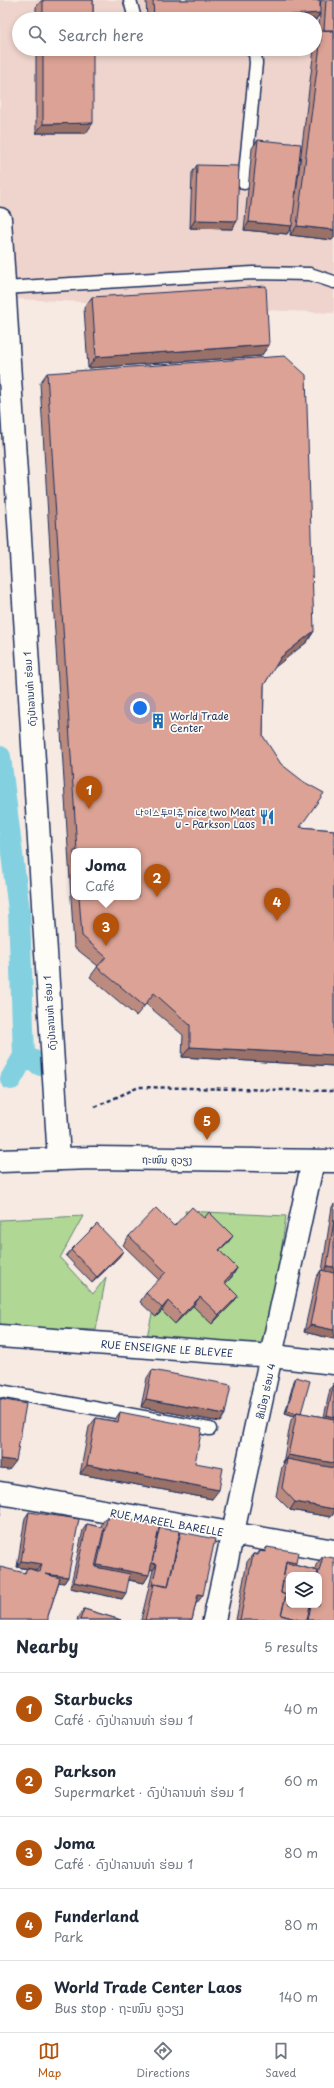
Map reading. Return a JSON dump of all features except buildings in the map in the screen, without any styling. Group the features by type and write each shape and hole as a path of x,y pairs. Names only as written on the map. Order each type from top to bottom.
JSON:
{"street":[{"name":"ດົງປ່າລານທ່າ ຮ່ອມ 1","path":"0,219 59,1159"},
{"name":"ຖະໜົນ ຄູວຽງ","path":"0,1161 93,1158 324,1161"},
{"name":"ສີເມືອງ ຮ່ອມ 4","path":"214,1620 272,1356 324,1161"},
{"name":"RUE ENSEIGNE LE BLEVEE","path":"0,1336 272,1356 334,1363"},
{"name":"RUE MAREEL BARELLE","path":"0,1493 334,1551"}],"lane":[{"path":"130,0 133,12"},
{"path":"244,183 256,63 255,56"},
{"path":"4,288 253,273 310,274 334,282"},
{"path":"0,1391 210,1429"}],"path":[{"path":"95,1107 139,1087 334,1091"}],"shaded area":[{"path":"0,0 334,0 334,313 14,299 13,223 0,224"}],"green space":[{"path":"185,1211 286,1216 268,1347 146,1341 152,1314 156,1317 162,1311 175,1324 193,1306 212,1324"},
{"path":"83,1216 60,1258 93,1294 106,1277 96,1330 0,1326 0,1220"}],"waterway":[{"path":"0,757 19,911 24,1056 11,1079"},
{"path":"24,1056 41,1065"}],"place":[{"name":"World Trade Center","path":"158,721"},
{"name":"Starbucks","path":"89,809"},
{"name":"나이스투미츄 nice two Meat u - Parkson Laos","path":"267,817"},
{"name":"Parkson","path":"157,897"},
{"name":"Funderland","path":"277,921"},
{"name":"Joma","path":"106,946"},
{"name":"World Trade Center Laos","path":"207,1140"}]}
